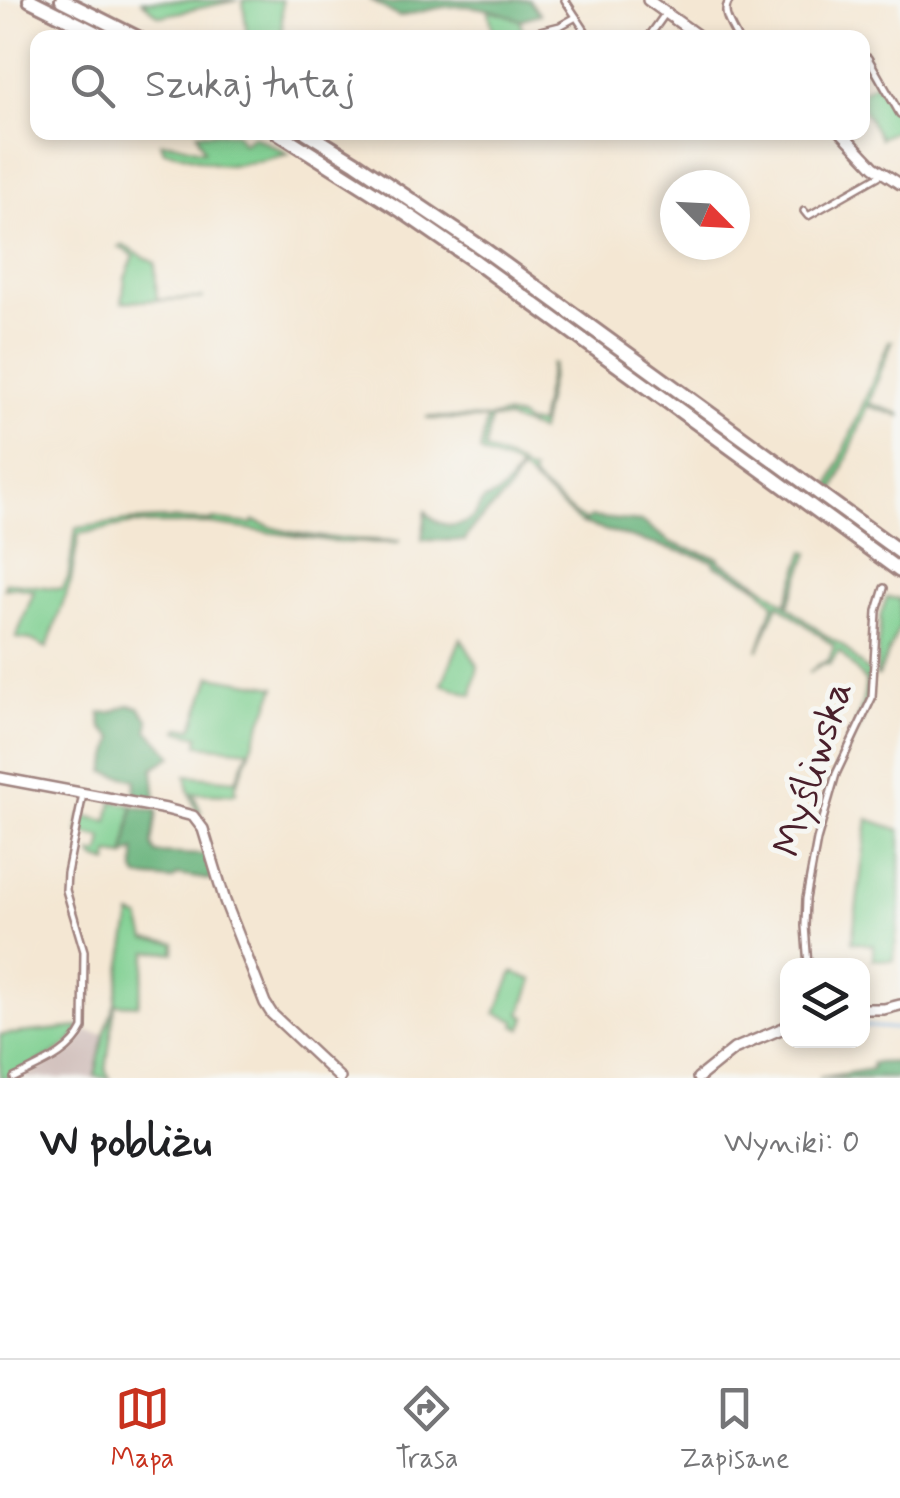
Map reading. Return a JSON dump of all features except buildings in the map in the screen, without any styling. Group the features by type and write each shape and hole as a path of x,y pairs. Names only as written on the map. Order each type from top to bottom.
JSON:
{"highway":[{"path":"30,0 106,30"},
{"path":"62,0 108,30"},
{"path":"291,140 476,262 896,568"},
{"path":"319,140 486,250 899,551"}],"street":[{"path":"565,0 585,30"},
{"path":"648,0 690,30"},
{"path":"730,0 724,12 733,30"},
{"path":"654,30 666,14"},
{"path":"544,30 576,17"},
{"path":"870,62 900,114"},
{"path":"848,140 882,174 900,184"},
{"path":"804,211 808,216 882,174"},
{"name":"Myśliwska","path":"807,958 806,899 817,840 836,774 872,698 877,610 884,588"},
{"path":"0,778 193,816 203,829 225,901 265,1003 340,1078"},
{"path":"14,1078 69,1049 83,1028 84,951 66,890 83,794"},
{"path":"870,1008 900,1006"},
{"path":"698,1078 734,1050 780,1030"}],"shaded area":[{"path":"86,1031 104,1034 97,1078 22,1078 66,1055"}],"green space":[{"path":"238,0 162,16 142,1"},
{"path":"243,0 282,0 282,30 246,30"},
{"path":"370,0 529,0 540,14 520,20 487,9 460,6 399,17"},
{"path":"488,7 520,20 522,30 493,30"},
{"path":"876,83 900,120 900,128 880,138 870,121 870,87"},
{"path":"200,140 240,140 243,144 261,140 289,154 226,165 164,151 161,143 204,151"},
{"path":"122,245 155,263 157,300 204,298 122,302 125,278 134,256 119,247"},
{"path":"889,341 869,403 900,416 868,406 834,491 830,485"},
{"path":"551,364 540,431 507,419 491,419 485,450 533,472 537,483 585,520 582,524 514,465 480,451 487,419 426,417 504,415 539,424"},
{"path":"519,469 506,495 473,527 465,541 422,540 426,511 442,524 463,523 475,515 480,504 504,489"},
{"path":"590,517 643,522 670,542 719,558 757,582 756,585 714,565 714,561 582,524"},
{"path":"164,519 252,524 254,521 307,535 399,541 337,542 210,524 132,524 79,534 71,581 47,648 16,638 34,591 4,588 6,582 62,589 68,578 76,528"},
{"path":"805,551 809,553 788,606 842,645 869,673 862,720 839,765 854,730 866,682 839,651 830,664 809,673 829,660 834,646 778,604 758,651 774,603 757,582 786,604"},
{"path":"887,597 900,599 900,626 876,676 881,613"},
{"path":"461,638 478,666 472,695 442,684"},
{"path":"211,676 276,687 237,791 193,793 201,812 197,812 186,775 236,780 249,750 198,745 199,736 178,731 193,728"},
{"path":"128,705 139,707 149,720 148,730 173,756 153,768 156,801 134,797 136,780 105,772 114,738 102,728 100,713"},
{"path":"112,801 133,806 125,856 109,854 109,863 94,858 92,853 100,853 103,838 78,832 81,815 108,821"},
{"path":"133,806 157,811 152,845 156,853 209,855 217,881 178,875 172,880 138,877 135,850 125,856"},
{"path":"868,819 900,830 900,911 893,961 873,959 873,945 852,942"},
{"path":"131,915 140,918 146,939 175,943 174,953 148,951 138,1005 115,1004 106,1071 110,1078 95,1076 115,1003"},
{"path":"513,972 533,980 521,1014 526,1017 522,1029 515,1026 516,1021 496,1013"},
{"path":"80,1027 59,1051 0,1078 0,1035"},
{"path":"900,1062 900,1078 819,1078 872,1069 872,1063"}],"waterway":[{"path":"870,1027 900,1029"}]}
